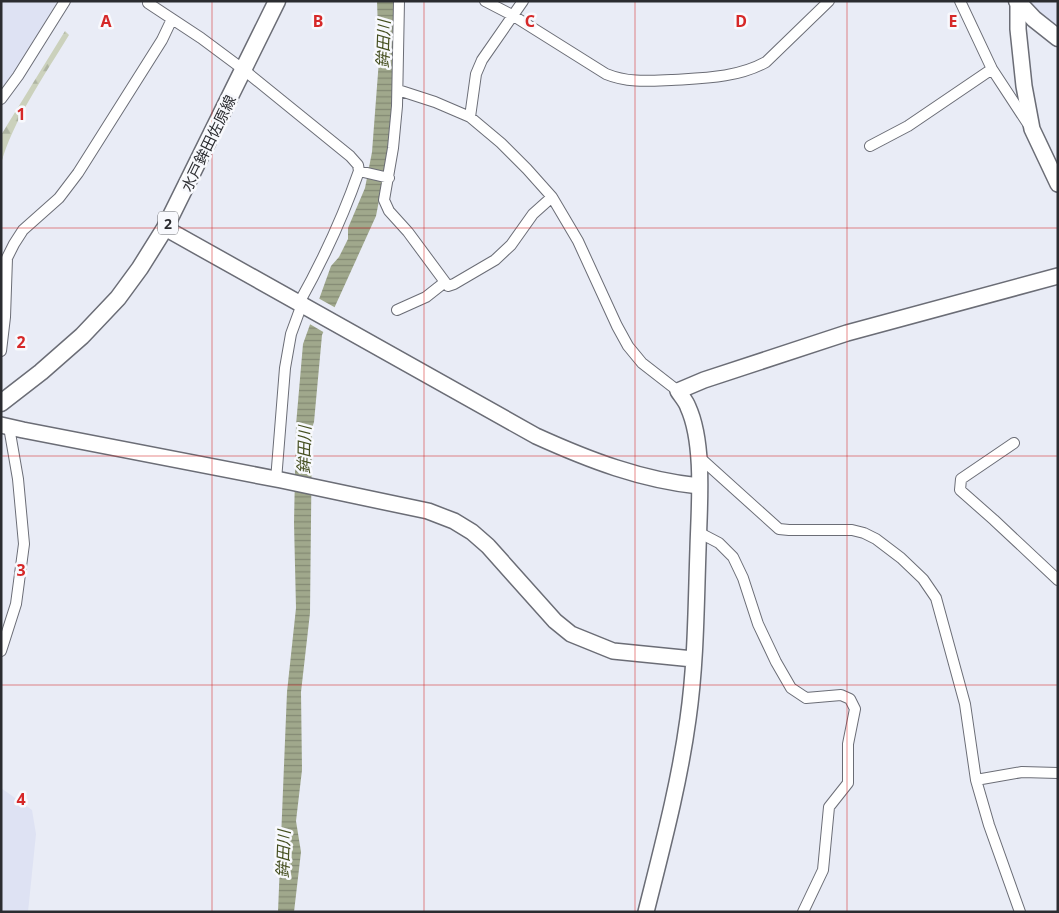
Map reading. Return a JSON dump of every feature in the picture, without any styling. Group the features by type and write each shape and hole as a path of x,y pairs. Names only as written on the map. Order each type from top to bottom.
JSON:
{"main road":[{"name":"水戸鉾田佐原線","path":"3,397 65,352 102,316 130,282 166,228 277,1"},
{"path":"1017,2 1034,20 1058,38"}],"street":[{"path":"1,99 18,76 65,1"},
{"path":"399,1 398,90 395,130 384,200 389,211 408,232 448,286 495,260 512,245 534,214 552,197"},
{"path":"485,1 512,15 606,74 618,79 637,81 725,76 755,69 766,62 829,1"},
{"path":"470,117 476,74 482,60 523,1"},
{"path":"960,1 992,68 1032,129 1058,184"},
{"path":"146,2 244,70 350,156 358,165 360,171 339,225 302,304 291,334 285,368 278,480"},
{"path":"1017,2 1024,86 1032,129"},
{"path":"1,351 5,316 7,258 14,244 23,230 58,198 78,173 162,40 172,19"},
{"path":"870,146 908,126 992,68"},
{"path":"398,90 435,102 470,117 501,143 552,197 578,241 628,346 642,363 678,391 688,406 692,419 696,434 699,486 694,660 679,776 646,912"},
{"path":"360,171 387,177"},
{"path":"166,228 509,422 571,452 601,463 636,474 699,486"},
{"path":"678,391 704,380 847,333 1058,276"},
{"path":"397,310 426,297 445,282"},
{"path":"1,651 16,604 24,544 18,479 5,426 428,511 454,521 472,532 488,546 555,621 571,634 613,651 694,660"},
{"path":"1014,443 961,479 960,490 1058,580"},
{"path":"698,456 779,529 852,530 864,533 876,539 901,558 923,579 936,598 943,620 965,704 976,780 989,825 1020,912"},
{"path":"698,532 719,542 733,557 743,578 758,624 791,688 806,698 841,695 850,699 855,709 848,744 848,784 829,807 822,870 803,912"},
{"path":"976,780 1022,772 1058,773"}],"shaded area":[{"path":"1,1 58,1 10,78 1,88"},
{"path":"1029,1 1058,1 1058,30 1035,9"},
{"path":"1,788 32,810 36,834 28,912 1,912"}],"green space":[{"path":"65,31 69,35 21,115 1,164 1,135"}],"water":[{"name":"鉾田川","path":"377,1 395,1 393,129 376,216 322,335 312,428 310,613 301,692 302,770 296,821 301,852 294,912 278,912 287,692 296,608 294,523 296,425 303,344 331,266 339,257 348,239 348,228 365,188 372,152 379,60"}],"pier":[{"path":"318,298 336,308 325,333 308,323"}]}
